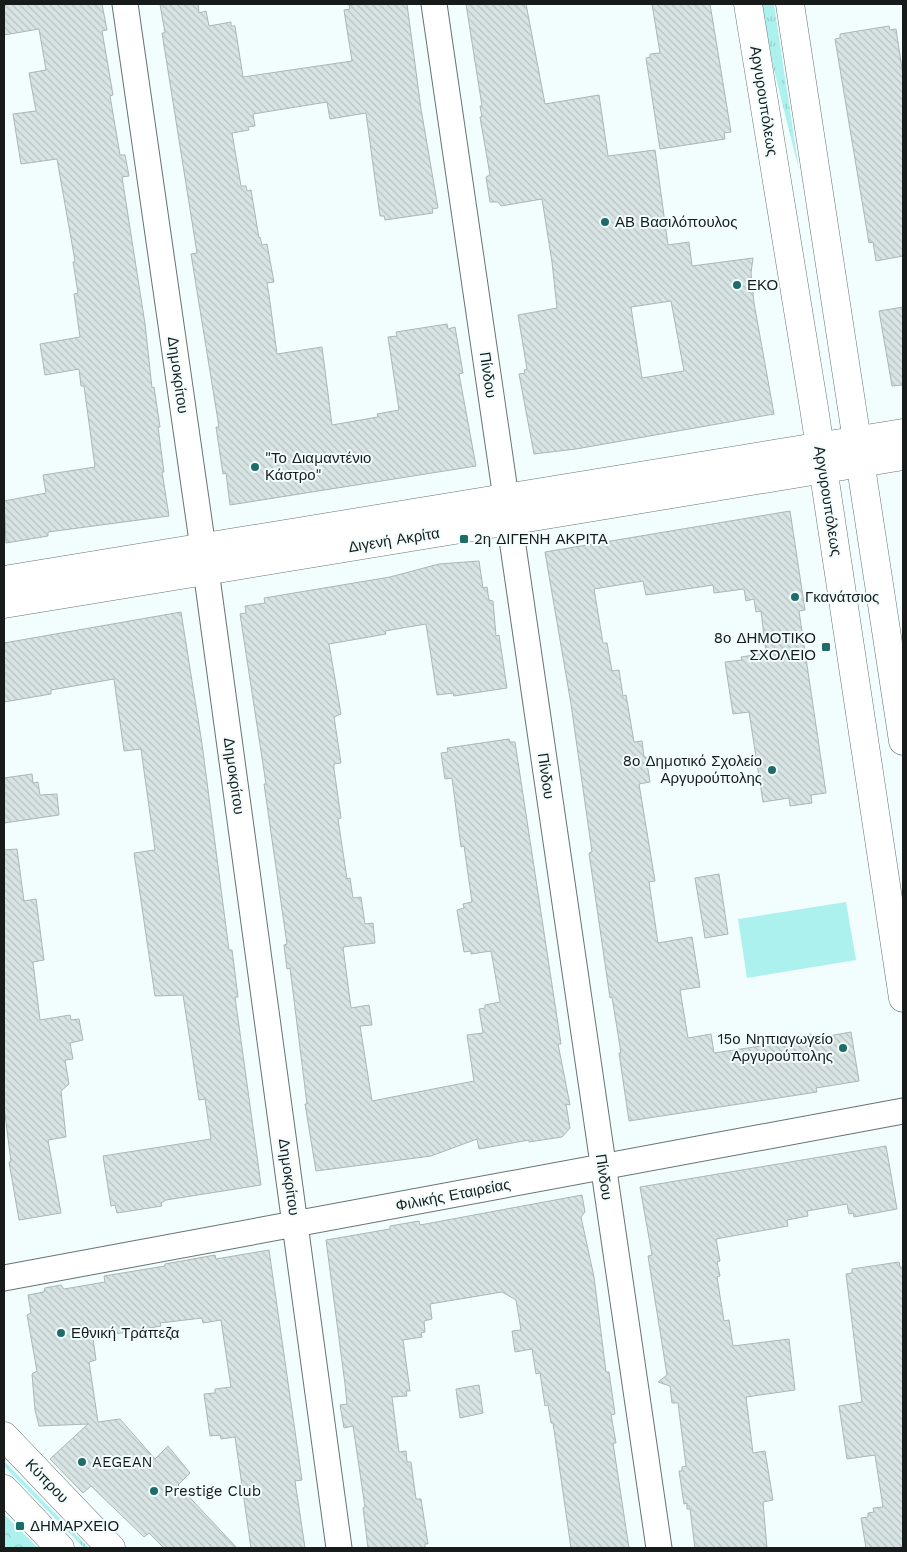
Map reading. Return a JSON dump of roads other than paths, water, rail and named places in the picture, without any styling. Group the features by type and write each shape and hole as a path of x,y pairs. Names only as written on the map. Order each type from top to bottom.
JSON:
{"main road":[{"name":"Αργυρουπόλεως","path":"748,4 821,458 903,998"},
{"path":"790,4 903,741"},
{"name":"Διγενή Ακρίτα","path":"4,604 204,559 858,452 903,433"},
{"name":"Διγενή Ακρίτα","path":"858,452 903,456"},
{"name":"Διγενή Ακρίτα","path":"4,580 204,559"},
{"name":"Κύπρου","path":"5,1432 112,1548"},
{"path":"4,1489 60,1548"}],"street":[{"name":"Δημοκρίτου","path":"125,4 204,559 339,1548"},
{"name":"Πίνδου","path":"434,4 659,1548"},
{"name":"Φιλικής Εταιρείας","path":"4,1278 903,1111"}],"place":[{"name":"ΑΒ Βασιλόπουλος","path":"605,222"},
{"name":"ΕΚΟ","path":"737,285"},
{"name":"\"Το Διαμαντένιο Κάστρο\"","path":"255,467"},
{"name":"2η ΔΙΓΕΝΗ ΑΚΡΙΤΑ","path":"464,539"},
{"name":"Γκανάτσιος","path":"795,597"},
{"name":"8ο ΔΗΜΟΤΙΚΟ ΣΧΟΛΕΙΟ","path":"826,647"},
{"name":"8ο Δημοτικό Σχολείο Αργυρούπολης","path":"772,770"},
{"name":"15ο Νηπιαγωγείο Αργυρούπολης","path":"843,1048"},
{"name":"Εθνική Τράπεζα","path":"61,1333"},
{"name":"AEGEAN","path":"82,1462"},
{"name":"Prestige Club","path":"154,1491"},
{"name":"ΔΗΜΑΡΧΕΙΟ","path":"20,1526"}]}
